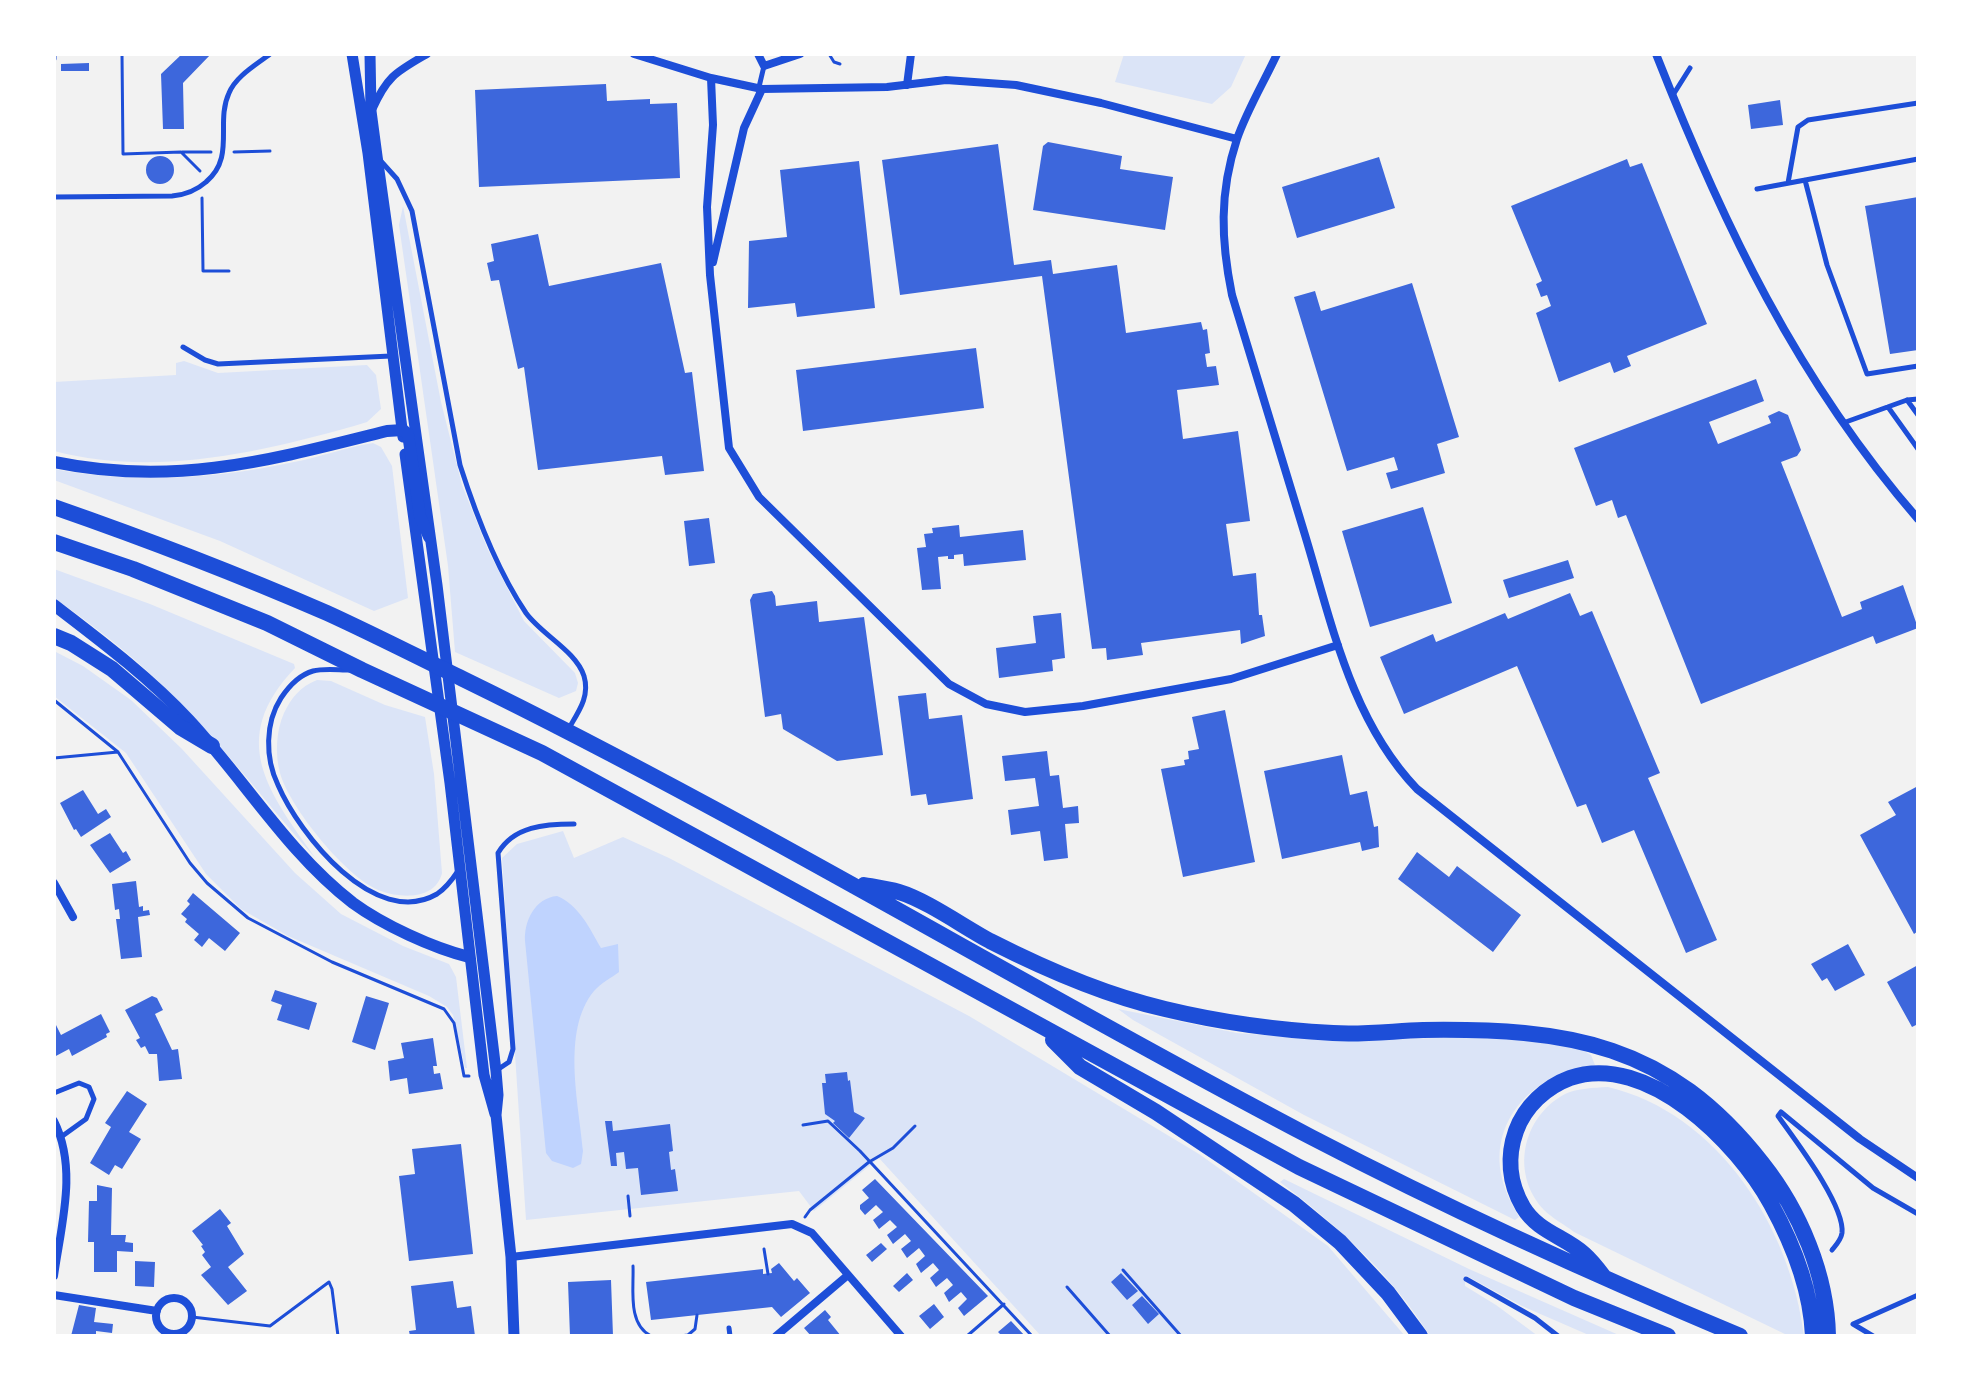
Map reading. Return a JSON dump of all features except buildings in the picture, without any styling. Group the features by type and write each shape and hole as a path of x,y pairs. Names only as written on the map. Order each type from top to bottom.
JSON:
{"highway":[{"path":"54,507 158,544 332,616 568,731 850,882 978,956 1313,1138 1608,1281 1740,1336"},
{"path":"54,542 133,569 267,623 542,753 1299,1167 1574,1298 1668,1336"},
{"path":"54,636 112,669 180,727 212,746"},
{"path":"850,882 901,893 991,941 1064,975 1139,1003 1201,1018 1335,1033 1504,1031 1581,1041 1633,1058 1700,1097 1745,1141 1776,1181 1795,1213 1818,1274 1828,1319 1828,1336"},
{"path":"1037,1025 1080,1067 1294,1204 1340,1242 1388,1293 1420,1336"},
{"path":"1608,1281 1583,1253 1545,1231 1529,1216 1517,1195 1510,1168 1513,1139 1525,1112 1546,1090 1559,1082 1587,1074 1617,1074 1660,1090 1688,1109 1747,1167 1770,1202 1797,1263 1805,1285 1813,1336"}],"main road":[{"path":"54,462 112,470 196,470 262,462 387,431 403,430 408,434 420,516 429,537"},
{"path":"54,605 120,656 187,717 297,847 354,904 407,933 469,957"}],"street":[{"path":"352,54 372,155 394,318 437,585 456,785 458,871 485,1080 496,1115 511,1257 514,1336"},
{"path":"370,54 372,155"},
{"path":"371,111 380,91 393,74 427,54"},
{"path":"634,54 711,78 760,89 907,85 946,80 1016,85 1101,103 1237,139"},
{"path":"758,54 764,66 800,54"},
{"path":"907,85 911,54"},
{"path":"1277,54 1237,139 1223,216 1226,265 1232,295 1338,645 1369,726 1387,755 1417,789 1860,1139 1918,1178"},
{"path":"1656,54 1714,197 1793,347 1868,458 1918,519"},
{"path":"711,78 713,125 707,207 710,275 729,448 759,497 949,684 986,704 1025,712 1083,706 1231,679 1338,645"},
{"path":"710,275 744,128 760,89"},
{"path":"394,318 392,356 421,579 456,785 496,1071 496,1115"},
{"path":"54,883 73,917"},
{"path":"54,1121 67,1158 54,1276"},
{"path":"511,1257 784,1224 801,1226 812,1233 901,1336"},
{"path":"776,1336 848,1275"},
{"path":"54,1295 157,1311"},
{"path":"177,1299 188,1305 192,1317 187,1329 171,1334 158,1324 157,1311 165,1301 177,1299"}],"lane":[{"path":"54,197 178,196 202,185 215,173 221,160 225,143 225,107 231,88 270,54"},
{"path":"760,89 764,66"},
{"path":"1672,96 1690,68"},
{"path":"1788,183 1794,138 1798,127 1808,120 1918,103"},
{"path":"372,155 397,179 412,211 460,465 492,547 525,611 536,626 575,659 585,679 584,702 568,731"},
{"path":"1757,189 1918,159"},
{"path":"1805,180 1827,265 1867,374 1918,366"},
{"path":"183,347 218,364 392,356"},
{"path":"1843,423 1907,400 1918,399"},
{"path":"1907,400 1918,415"},
{"path":"1888,407 1918,449"},
{"path":"362,670 315,670 300,677 287,690 271,719 269,735 269,754 276,783 295,818 318,848 354,881 373,893 389,900 425,899 447,886 458,871"},
{"path":"496,1071 509,1062 513,1049 498,853 511,838 531,828 574,824"},
{"path":"54,1093 79,1083 89,1087 94,1099 86,1119 61,1137"},
{"path":"1832,1250 1842,1231 1834,1203 1808,1158 1778,1116 1781,1112 1873,1188 1918,1214"},
{"path":"1466,1279 1535,1318 1558,1336"},
{"path":"1873,1336 1853,1324 1918,1295"},
{"path":"729,1328 730,1336"}],"path":[{"path":"122,54 123,154 181,152 201,173 203,271 229,271"},
{"path":"829,54 834,62 840,64"},
{"path":"54,700 118,752 190,863 207,883 266,929 356,973 444,1009 454,1023 464,1076 485,1080"},
{"path":"54,758 118,752"},
{"path":"803,1125 828,1121 1032,1336"},
{"path":"801,1226 810,1210 869,1162 885,1154 915,1126"},
{"path":"628,1196 630,1216"},
{"path":"764,1249 768,1274"},
{"path":"633,1266 635,1317 648,1336"},
{"path":"1123,1270 1181,1336"},
{"path":"192,1317 270,1326 329,1282 338,1336"},
{"path":"1067,1287 1110,1336"},
{"path":"967,1336 1004,1304"},
{"path":"680,1336 688,1335 695,1329 697,1315"}],"shaded area":[{"path":"1124,54 1246,54 1231,87 1212,104 1115,82"},
{"path":"403,206 441,402 462,485 488,550 524,621 575,673 578,683 576,691 559,698 455,652 448,566 399,225"},
{"path":"184,361 218,373 367,365 376,375 381,409 367,422 354,426 281,445 205,458 129,462 54,451 54,382 176,375 176,363"},
{"path":"373,443 381,447 392,466 408,598 374,611 220,541 54,480 54,469 114,477 205,476 265,468"},
{"path":"54,569 150,604 294,664 295,668 274,694 263,719 259,743 262,766 271,789 317,860 180,703 121,648 54,598"},
{"path":"54,651 83,666 131,700 182,749 295,873 341,914 403,946 449,964 456,977 467,1068 453,1015 447,1007 429,996 288,936 241,909 206,874 126,753 54,696"},
{"path":"317,680 331,681 385,705 425,717 434,774 442,873 439,882 426,892 408,896 381,891 353,873 307,822 286,787 277,758 281,720 297,693"},
{"path":"563,831 574,858 623,837 669,858 969,1016 1199,1154 1328,1246 1405,1336 1041,1336 879,1158 814,1211 799,1191 526,1220 502,858 517,844"},
{"path":"1118,1009 1237,1033 1330,1040 1499,1037 1579,1048 1591,1055 1595,1065 1574,1069 1537,1087 1511,1117 1503,1135 1500,1156 1503,1183 1519,1217 1515,1220 1304,1115"},
{"path":"1608,1087 1647,1101 1683,1122 1715,1149 1742,1181 1765,1217 1783,1255 1796,1295 1804,1336 1789,1336 1574,1232 1544,1210 1533,1196 1524,1164 1530,1131 1550,1104 1565,1094 1580,1089"},
{"path":"1284,1179 1469,1269 1621,1336 1591,1336 1522,1306 1465,1275 1465,1286 1538,1336 1430,1336 1381,1272 1322,1216 1280,1182"}],"water":[{"path":"557,896 578,911 601,948 618,944 619,972 594,991 584,1007 578,1026 575,1068 583,1151 581,1164 573,1168 552,1161 546,1153 525,941 526,926 532,912 543,901"}]}
